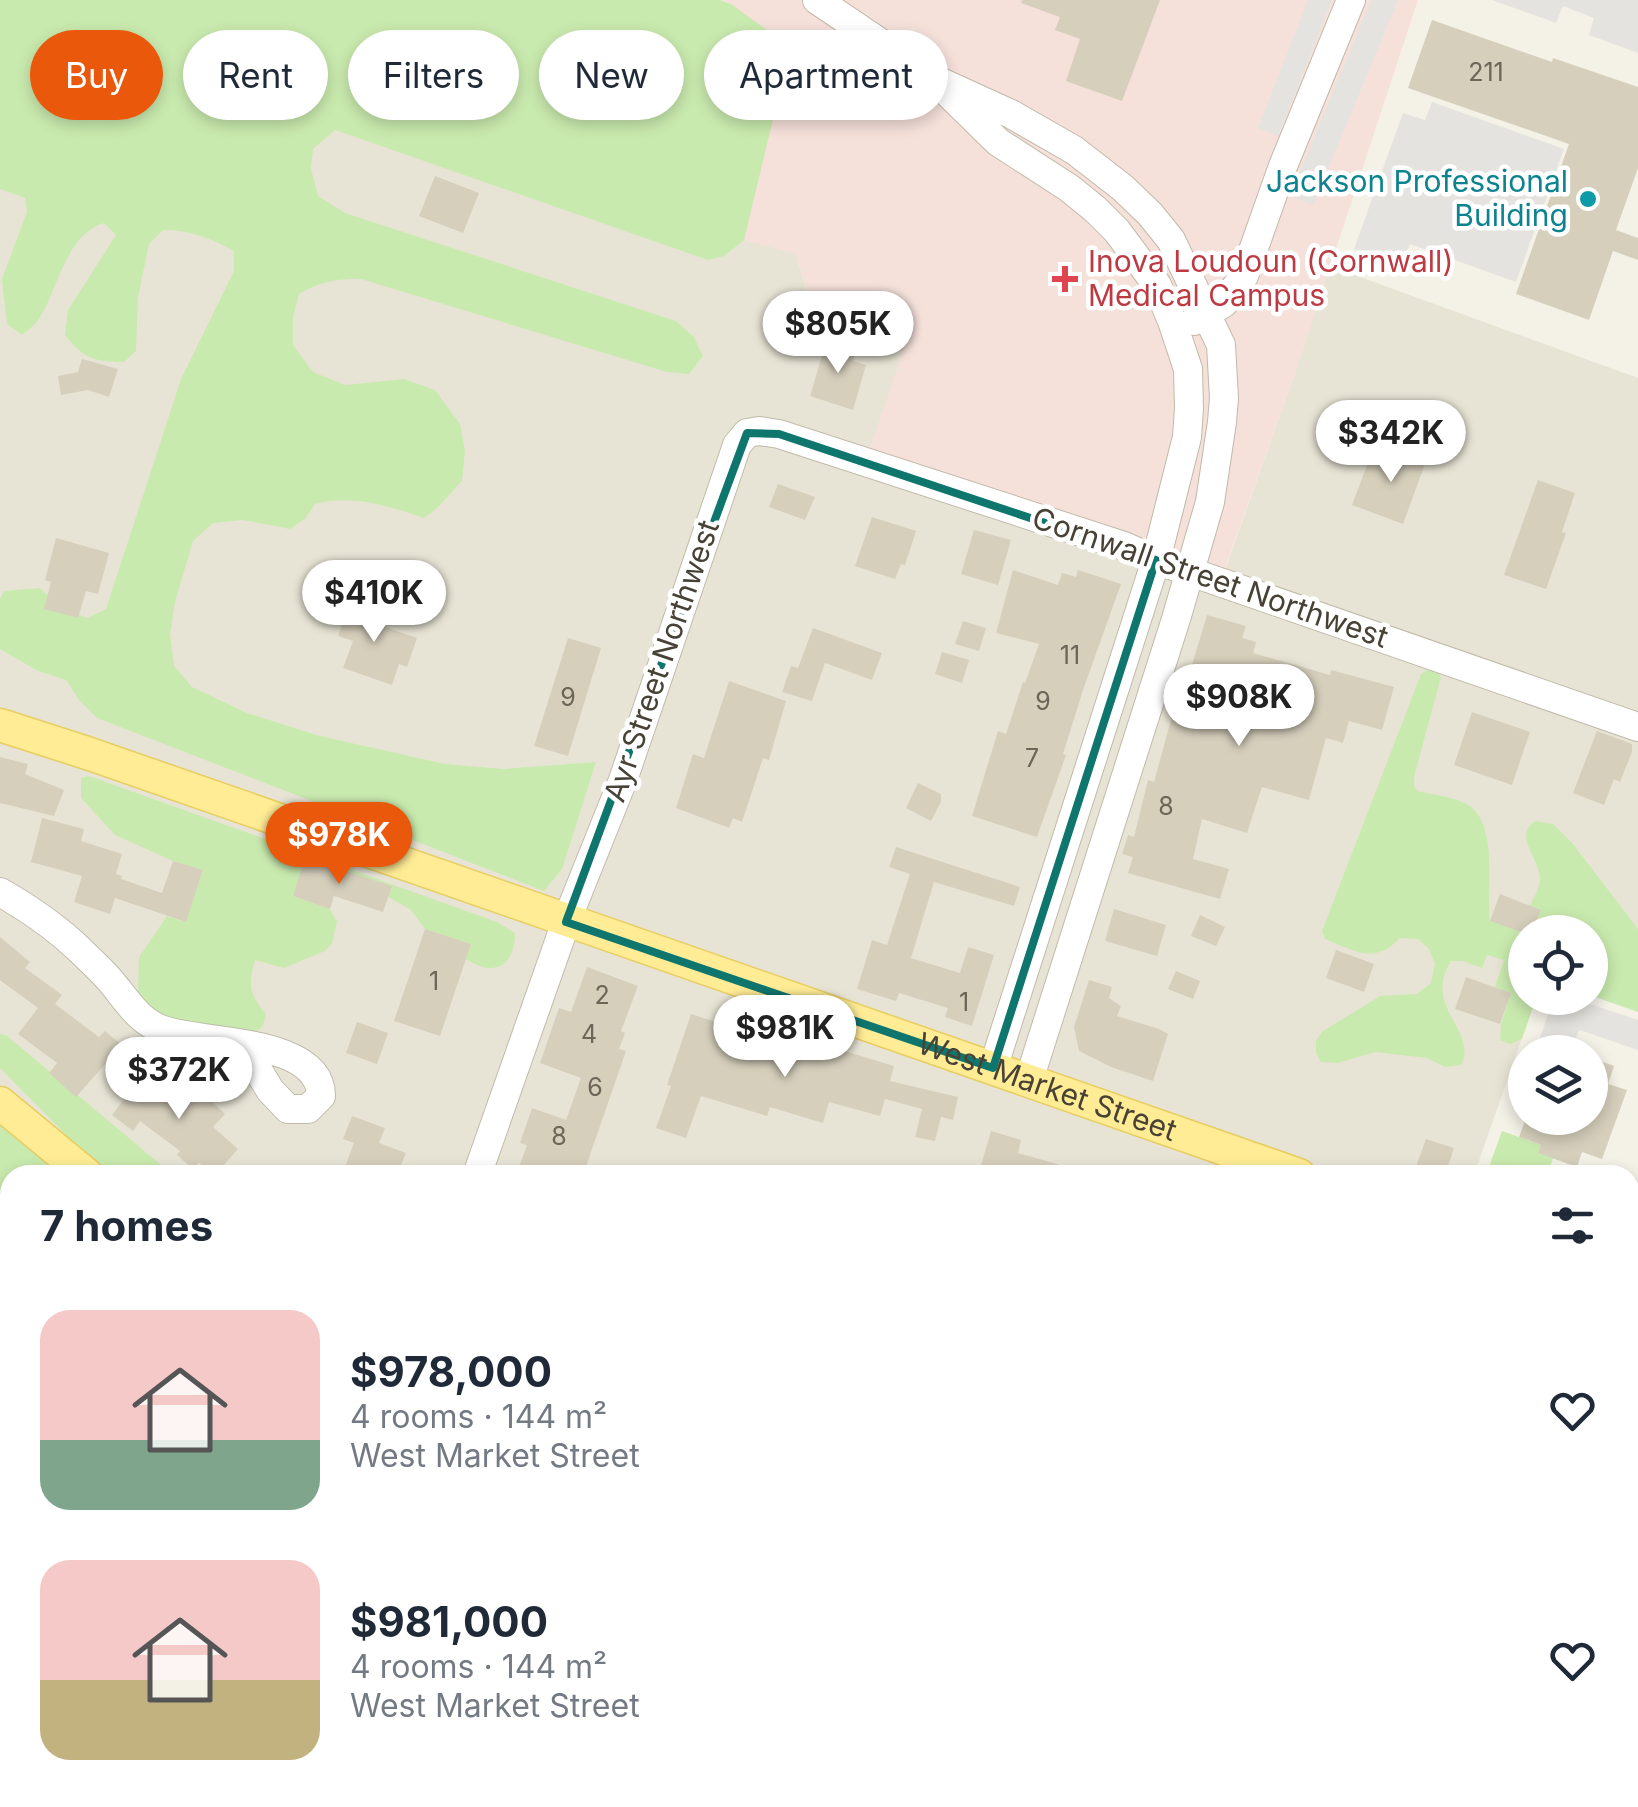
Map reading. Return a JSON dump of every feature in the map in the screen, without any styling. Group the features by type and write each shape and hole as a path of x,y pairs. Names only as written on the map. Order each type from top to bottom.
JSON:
{"main road":[{"name":"West Market Street","path":"0,726 1271,1165"},
{"path":"0,1104 75,1165"}],"street":[{"path":"817,0 861,30"},
{"path":"1176,332 1224,303 1244,276 1283,166 1351,0"},
{"path":"948,85 1011,114 1074,150 1124,188 1171,240 1221,345 1224,398 1210,502 1030,1080"},
{"path":"948,93 998,142 1069,188 1106,220 1157,286 1188,369 1187,437 1156,560 993,1068"},
{"name":"Ayr Street Northwest","path":"481,1165 566,922 623,780 737,444 747,433 780,434"},
{"name":"Cornwall Street Northwest","path":"780,434 1124,546 1638,727"},
{"path":"1072,817 1110,828"},
{"path":"0,892 64,935 146,1022 184,1035 243,1045"}],"highlighted area":[{"path":"747,433 779,434 1156,560 993,1068 566,922"}],"shaded area":[{"path":"347,0 720,0 748,30 704,30 704,120 788,120 796,254 807,292 911,330 1221,581 1330,266 1638,378 1638,1012 1608,1001 1608,915 1508,915 1508,1015 1530,1015 1523,1035 1508,1035 1508,1078 1478,1165 73,1165 0,1105 0,151 71,120 163,120 163,80 183,71 183,120 328,120 328,30 278,30"},
{"name":"Inova Loudoun (Cornwall) Medical Campus","path":"721,0 1418,0 1295,373 1220,582 865,463 910,331 807,291 796,254 744,240 773,120 948,120 948,30 753,30 731,4"},
{"path":"1308,0 1332,0 1278,136 1258,128"},
{"path":"1371,0 1398,0 1313,205 1290,196"},
{"path":"1492,0 1638,0 1638,53 1589,35 1594,18 1563,6 1556,23"},
{"path":"1432,102 1564,149 1516,282 1410,244 1401,266 1354,249 1403,113 1425,120"},
{"path":"1608,1010 1638,1020 1638,1050 1608,1040 1608,1035 1579,1030 1577,1035 1541,1035 1548,1015 1608,1015"}],"green space":[{"path":"0,0 720,0 767,30 704,30 704,120 773,120 744,240 724,256 708,260 335,130 313,149 311,169 318,196 345,213 676,321 694,337 703,356 689,374 667,372 361,279 329,282 307,290 299,294 293,317 293,345 313,372 345,385 404,379 435,390 460,424 465,451 462,481 424,518 384,506 343,500 315,504 306,518 290,529 243,520 213,523 193,541 175,602 170,634 174,666 192,687 247,713 320,736 445,764 503,769 596,762 562,869 544,891 97,718 66,680 38,671 0,649 0,599 4,591 40,588 63,609 87,618 106,609 181,379 234,271 234,251 200,236 163,230 149,244 138,297 136,351 124,362 105,361 90,357 65,335 68,310 116,235 104,223 80,239 36,323 22,335 7,324 2,279 27,212 25,198 0,189"},
{"path":"1436,668 1441,677 1414,786 1418,791 1471,807 1485,829 1490,920 1508,927 1508,992 1495,987 1504,960 1487,955 1482,968 1451,961 1443,992 1463,1041 1461,1065 1445,1067 1427,1058 1375,1052 1338,1063 1321,1062 1316,1040 1323,1031 1380,996 1417,994 1431,983 1435,964 1429,949 1418,939 1400,938 1382,951 1364,953 1325,939 1322,931 1421,674"},
{"path":"89,776 497,922 515,933 511,954 501,966 476,965 466,959 470,944 425,929 411,910 388,897 391,886 305,858 293,896 330,909 337,922 332,943 325,951 284,968 255,960 252,989 266,1014 255,1034 187,1025 160,1014 138,993 139,957 167,916 185,922 203,871 115,835 81,798 81,778"},
{"path":"1536,821 1553,824 1638,929 1638,1012 1608,1001 1608,915 1539,915 1541,910 1530,906 1540,882 1527,841 1529,827"},
{"path":"1508,1002 1508,1015 1530,1015 1523,1035 1508,1035 1508,1043 1500,1040"},
{"path":"0,1034 6,1035 161,1165 101,1165 0,1068"},
{"path":"0,1122 53,1165 0,1165"},
{"path":"1502,1131 1541,1145 1539,1153 1553,1158 1551,1165 1490,1165"}],"building":[{"path":"1160,0 1122,101 1066,81 1080,39 1055,30 1060,17 1021,3"},
{"name":"Jackson Professional Building","path":"1432,20 1638,87 1638,168 1616,230 1638,238 1638,260 1613,251 1589,320 1516,294 1569,144 1408,88"},
{"path":"435,176 479,193 463,233 419,216"},
{"path":"827,339 857,348 853,361 866,365 853,410 810,396"},
{"path":"82,359 118,369 109,397 88,390 61,395 58,376 78,372"},
{"path":"1407,445 1429,453 1403,524 1352,505 1370,457 1398,467"},
{"path":"1538,480 1575,493 1546,589 1504,575"},
{"path":"778,484 815,497 805,520 769,507"},
{"path":"872,517 916,531 905,565 901,564 895,579 855,566"},
{"path":"974,530 1011,540 998,585 961,574"},
{"path":"56,538 109,553 98,594 86,591 78,618 44,609 51,582 45,580"},
{"path":"1013,570 1058,585 1062,573 1076,577 1078,570 1121,584 1037,837 972,816 998,731 1006,734 1039,644 996,633"},
{"path":"350,601 380,612 376,624 417,638 407,667 399,664 392,685 343,668 353,641 338,636"},
{"path":"1207,615 1246,626 1242,638 1256,642 1253,653 1330,675 1331,670 1394,687 1382,730 1349,721 1343,743 1326,738 1309,800 1262,787 1247,833 1202,819 1193,859 1229,869 1220,899 1128,873 1133,857 1122,854 1128,835 1134,837 1148,780 1154,782 1180,672 1189,675"},
{"path":"963,621 986,628 979,651 955,644"},
{"path":"813,628 882,653 872,680 825,663 812,701 782,692 791,666 798,668"},
{"path":"568,638 601,648 568,756 534,746"},
{"path":"942,652 969,660 962,683 935,674"},
{"path":"729,681 786,701 769,760 763,758 742,822 733,818 729,828 676,808 693,754 704,758"},
{"path":"1472,712 1530,732 1512,785 1454,765"},
{"path":"1597,731 1632,744 1620,782 1614,779 1604,805 1573,793"},
{"path":"0,757 28,764 25,774 64,790 54,816 0,803"},
{"path":"918,783 941,794 931,821 906,808"},
{"path":"42,818 84,829 81,841 122,854 116,874 121,879 162,893 173,861 203,870 186,922 115,898 110,914 74,902 82,876 31,862"},
{"path":"896,847 1020,887 1014,906 934,882 911,958 960,973 968,947 994,955 972,1026 945,1017 948,1008 899,993 896,1001 857,989 872,940 887,945 910,874 889,867"},
{"path":"305,858 392,886 383,912 334,896 330,909 293,896"},
{"path":"1500,894 1541,910 1539,915 1508,915 1508,927 1490,921"},
{"path":"1114,909 1166,925 1157,956 1105,941"},
{"path":"1200,915 1225,927 1216,946 1191,936"},
{"path":"425,929 471,944 440,1036 394,1021"},
{"path":"0,937 30,962 25,968 62,995 55,1004 99,1037 105,1031 122,1045 76,1097 49,1073 57,1063 18,1034 38,1008 0,980"},
{"path":"1336,950 1374,964 1364,992 1326,978"},
{"path":"587,967 638,986 621,1031 625,1033 619,1049 626,1051 586,1165 520,1165 527,1145 520,1143 532,1108 566,1120 581,1078 540,1063 559,1008 571,1012"},
{"path":"1176,971 1200,981 1193,999 1168,989"},
{"path":"1466,977 1508,992 1500,1024 1455,1009"},
{"path":"1089,980 1112,987 1109,998 1121,1006 1117,1016 1168,1034 1153,1081 1079,1051 1074,1027"},
{"path":"691,1014 798,1048 802,1038 894,1066 890,1081 958,1097 953,1120 941,1117 935,1141 915,1137 922,1109 885,1099 880,1116 829,1102 823,1123 770,1107 767,1116 701,1096 686,1138 656,1128"},
{"path":"357,1022 388,1033 377,1064 346,1053"},
{"path":"166,1073 202,1101 206,1096 225,1114 213,1127 238,1149 224,1165 188,1165 177,1155 180,1151 140,1121 133,1131 112,1115 139,1080 153,1091"},
{"path":"1608,1084 1627,1090 1602,1159 1582,1152 1578,1165 1571,1165 1538,1153 1541,1145 1519,1137 1608,1135"},
{"path":"352,1116 385,1128 379,1143 406,1153 401,1165 346,1165 354,1143 343,1139"},
{"path":"991,1131 1021,1140 1018,1153 1060,1165 981,1165"},
{"path":"1426,1139 1454,1148 1448,1165 1417,1165"}],"place":[{"name":"Jackson Professional Building","path":"1588,199"},
{"name":"Inova Loudoun (Cornwall) Medical Campus","path":"1065,279"}]}
